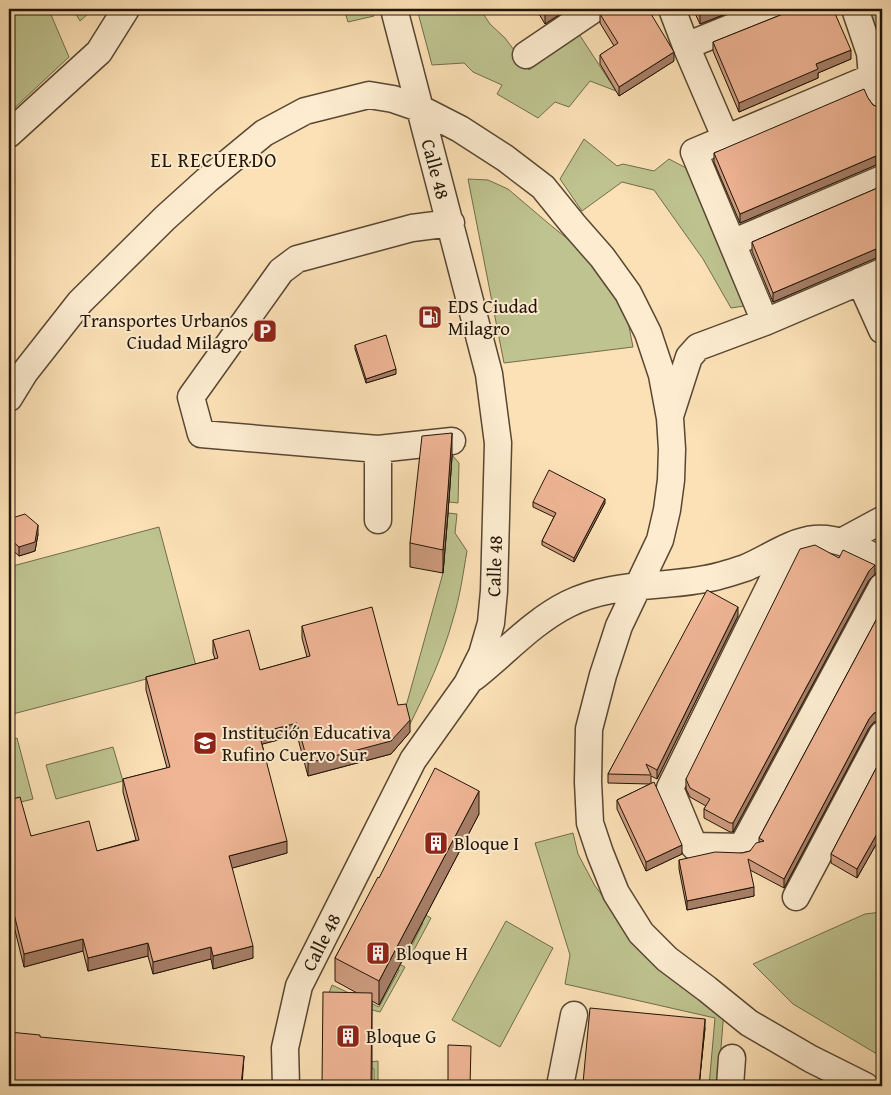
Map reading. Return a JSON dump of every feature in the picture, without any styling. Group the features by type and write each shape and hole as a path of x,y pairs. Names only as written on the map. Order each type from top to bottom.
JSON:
{"street":[{"path":"9,134 99,52 126,9"},
{"name":"Calle 48","path":"286,1086 285,1048 298,986 413,760 467,684 482,654 491,623 494,591 498,443 489,374 394,9"},
{"path":"526,55 594,9"},
{"path":"672,9 726,138"},
{"path":"686,46 777,9"},
{"path":"855,9 877,75 882,102"},
{"path":"765,322 694,152 877,75"},
{"path":"9,398 25,372 80,302 172,211 264,132 305,111 369,95 393,99 420,108 468,134 505,158 543,187 602,257 628,293 648,333 662,375 670,418 672,457 667,510 660,540 619,626 603,675 589,729 588,782 590,823 616,894 640,933 667,959 750,1023 811,1059 865,1086"},
{"path":"732,243 882,179"},
{"path":"451,223 412,228 298,259 281,271 191,398 201,434 378,449 452,442"},
{"path":"670,418 689,357 698,347 765,322 871,277 882,330"},
{"path":"378,449 378,520"},
{"path":"843,541 882,520"},
{"path":"467,684 543,618 569,603 600,591 638,585 706,579 745,568 789,547 815,539 843,541 882,561"},
{"path":"789,547 670,788 694,846 742,847 882,587"},
{"path":"796,898 882,735"},
{"path":"560,1086 574,1015"},
{"path":"730,1086 732,1058"}],"green space":[{"path":"9,9 73,9 49,10 69,57 9,113"},
{"path":"73,9 90,9 89,13 80,21"},
{"path":"344,9 371,9 374,16 348,22"},
{"path":"417,9 464,9 466,12 470,9 480,9 490,24 505,38 529,70 579,34 616,91 590,81 569,107 555,102 538,118 497,94 502,85 473,72 464,63 432,65"},
{"path":"882,9 882,48 868,11"},
{"path":"584,139 617,166 623,164 654,171 669,159 690,170 751,305 731,308 703,259 654,190 622,182 582,211 560,179"},
{"path":"468,179 488,180 508,189 597,263 624,301 633,347 504,363"},
{"path":"452,455 459,463 458,503 449,502"},
{"path":"448,513 457,514 455,533 467,551 461,585 444,647 428,687 409,726 403,717 443,573"},
{"path":"159,527 196,666 9,715 9,567"},
{"path":"17,738 33,799 9,805 9,741"},
{"path":"113,747 123,781 56,799 46,765"},
{"path":"573,833 578,854 595,886 619,918 724,1010 718,1086 709,1086 715,1018 565,984 570,955 535,843"},
{"path":"381,891 431,918 408,961 405,959 423,923 377,898"},
{"path":"882,912 882,1057 793,1004 753,964 865,914"},
{"path":"506,921 553,948 500,1047 452,1020"},
{"path":"393,961 405,967 380,1012 327,998 332,985 379,1007 399,970 390,965"},
{"path":"378,1061 378,1086 374,1086 374,1069 370,1068 370,1062"}],"building":[{"path":"542,9 554,9 545,15"},
{"path":"605,9 648,9 674,52 619,87 600,55 618,43 600,14"},
{"path":"697,9 715,9 700,15"},
{"path":"789,9 833,9 851,50 816,64 818,69 739,103 713,42 783,14"},
{"path":"864,89 873,105 882,107 882,155 740,214 714,153"},
{"path":"882,186 882,248 773,293 752,242"},
{"path":"386,335 396,369 366,379 355,345"},
{"path":"452,433 443,550 410,543 422,436"},
{"path":"549,470 605,499 574,558 542,541 556,513 533,502"},
{"path":"25,514 38,525 35,542 19,547 9,538 9,519"},
{"path":"815,545 839,558 843,550 875,565 869,571 733,823 730,823 704,809 710,799 690,788 686,779 800,549"},
{"path":"707,590 738,607 657,770 646,764 651,775 608,774"},
{"path":"372,607 398,705 406,704 410,720 391,741 308,763 297,723 259,733 287,841 229,856 253,946 213,956 211,947 153,962 148,943 88,958 83,939 24,954 12,906 9,906 9,800 20,797 31,836 89,821 97,851 139,840 123,779 170,767 146,677 218,658 213,640 249,630 260,670 310,656 302,626"},
{"path":"882,609 882,711 874,713 869,719 784,879 748,859 754,887 687,901 679,860 715,852 742,853 750,851 756,843 764,841 759,838"},
{"path":"882,757 882,834 878,832 857,869 831,854"},
{"path":"435,768 479,791 379,981 335,958 379,878"},
{"path":"654,782 682,845 646,862 617,800"},
{"name":"Bloque G","path":"323,992 372,993 371,1085 322,1084"},
{"path":"590,1008 705,1019 699,1086 612,1086 583,1083"},
{"path":"9,1032 40,1035 40,1037 244,1056 241,1086 9,1086"},
{"path":"448,1045 471,1046 470,1086 448,1086"}],"place":[{"name":"EDS Ciudad Milagro","path":"430,317"},
{"name":"Transportes Urbanos Ciudad Milagro","path":"265,331"},
{"name":"Institución Educativa Rufino Cuervo Sur","path":"205,743"},
{"name":"Bloque I","path":"436,843"},
{"name":"Bloque H","path":"378,953"},
{"name":"Bloque G","path":"348,1036"}],"district":[{"name":"EL RECUERDO","path":"214,159"}]}
